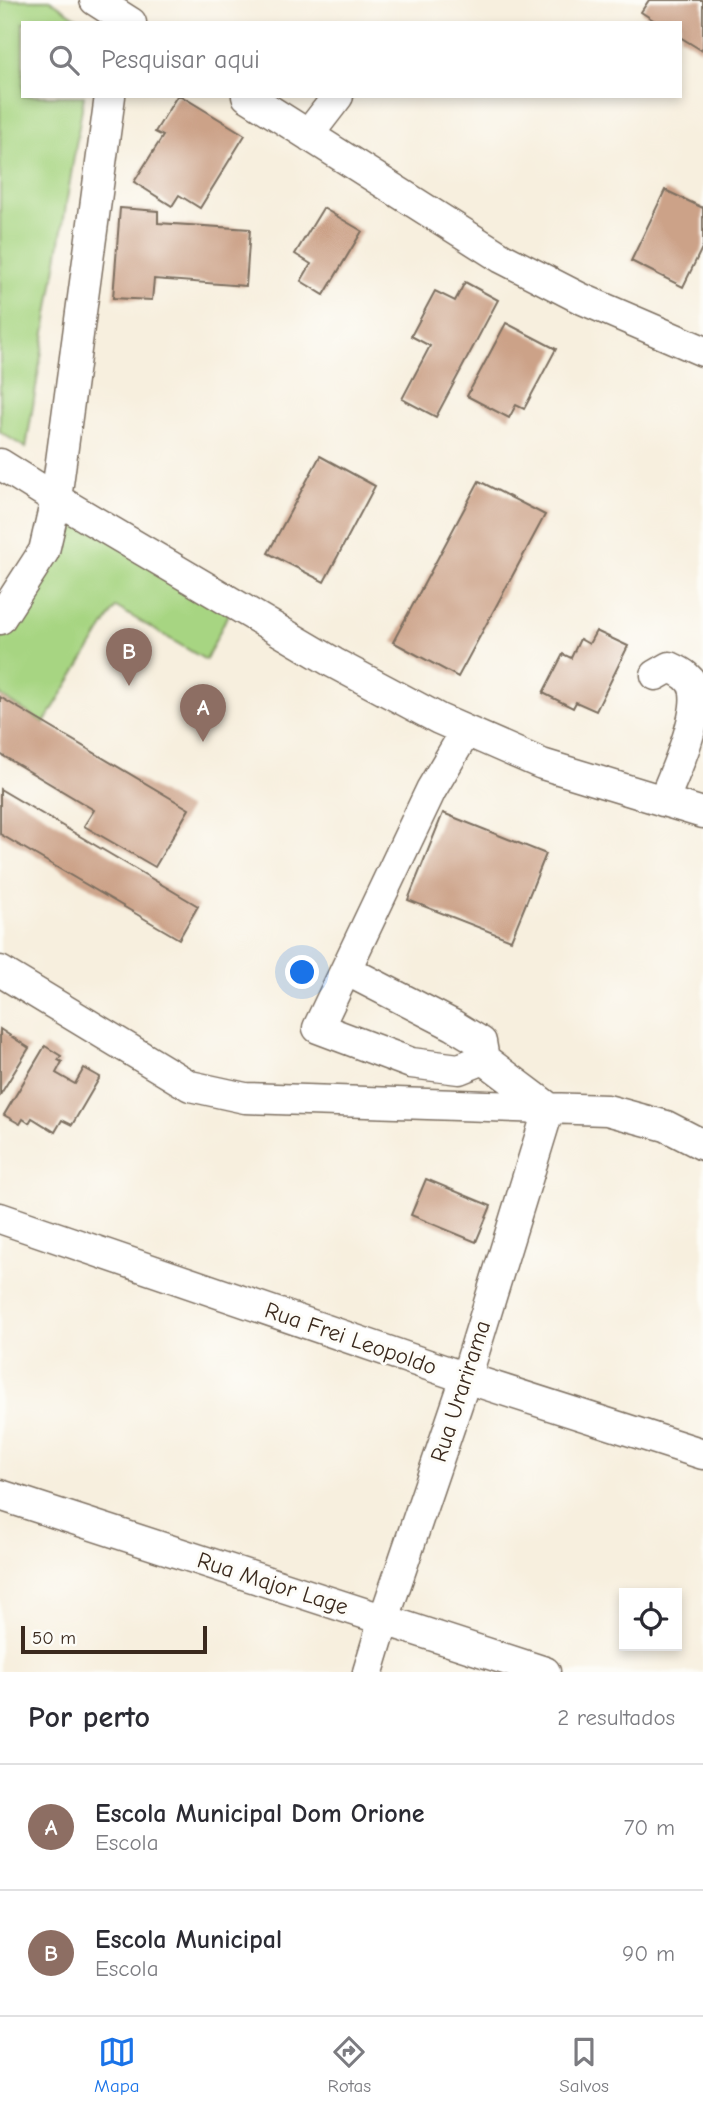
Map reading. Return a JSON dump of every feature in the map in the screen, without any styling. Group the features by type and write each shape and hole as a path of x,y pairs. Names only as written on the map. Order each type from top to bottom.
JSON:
{"street":[{"path":"95,0 123,15"},
{"path":"0,619 44,551 56,499 110,98"},
{"path":"250,98 502,258 580,298 703,351"},
{"path":"311,137 318,122 336,98"},
{"path":"0,464 334,663 439,719 542,764 703,813"},
{"path":"656,675 670,667 687,675 695,691 694,718 663,801"},
{"path":"466,731 431,790 318,1028 411,1063 459,1069 484,1059"},
{"path":"346,970 481,1042 484,1059 549,1108"},
{"path":"0,971 190,1086 245,1098 607,1110 666,1126 703,1146"},
{"name":"Rua Urarirama","path":"368,1672 466,1378 549,1108"},
{"name":"Rua Frei Leopoldo","path":"0,1218 466,1378 703,1454"},
{"name":"Rua Major Lage","path":"0,1495 545,1672"}],"green space":[{"path":"0,0 50,0 82,21 21,21 21,98 84,98 26,448 0,432"},
{"path":"61,503 229,612 206,660 116,607 44,723 0,695 0,638 50,557"}],"building":[{"path":"649,0 703,0 703,47 701,50 682,38 682,21 655,21 641,12"},
{"path":"176,98 184,98 245,135 200,208 179,195 172,206 134,182 163,136 155,132"},
{"path":"665,190 703,208 703,246 683,287 631,261"},
{"path":"120,208 158,211 158,223 250,229 246,286 154,279 152,300 113,298"},
{"path":"323,208 362,231 324,295 301,281 311,264 295,254"},
{"path":"465,282 498,300 436,417 402,399 430,346 411,336 435,291 455,301"},
{"path":"506,323 556,349 524,409 516,405 509,418 467,396"},
{"path":"320,456 375,486 324,582 268,553"},
{"path":"479,481 545,515 458,677 393,642"},
{"path":"596,631 628,646 596,711 576,702 573,708 543,693 563,654 571,658 580,639 589,644"},
{"path":"0,697 189,809 155,867 84,826 94,810 0,754"},
{"path":"0,789 198,906 179,939 0,834"},
{"path":"443,813 546,854 511,940 408,900"},
{"path":"0,1029 29,1048 0,1095"},
{"path":"45,1046 61,1056 58,1060 62,1062 56,1073 75,1084 84,1068 100,1077 72,1125 62,1120 55,1132 32,1118 29,1123 23,1119 20,1124 4,1115"},
{"path":"426,1179 491,1206 476,1242 411,1215"}],"place":[{"name":"Escola Municipal","path":"129,686"},
{"name":"Escola Municipal Dom Orione","path":"203,742"}]}
